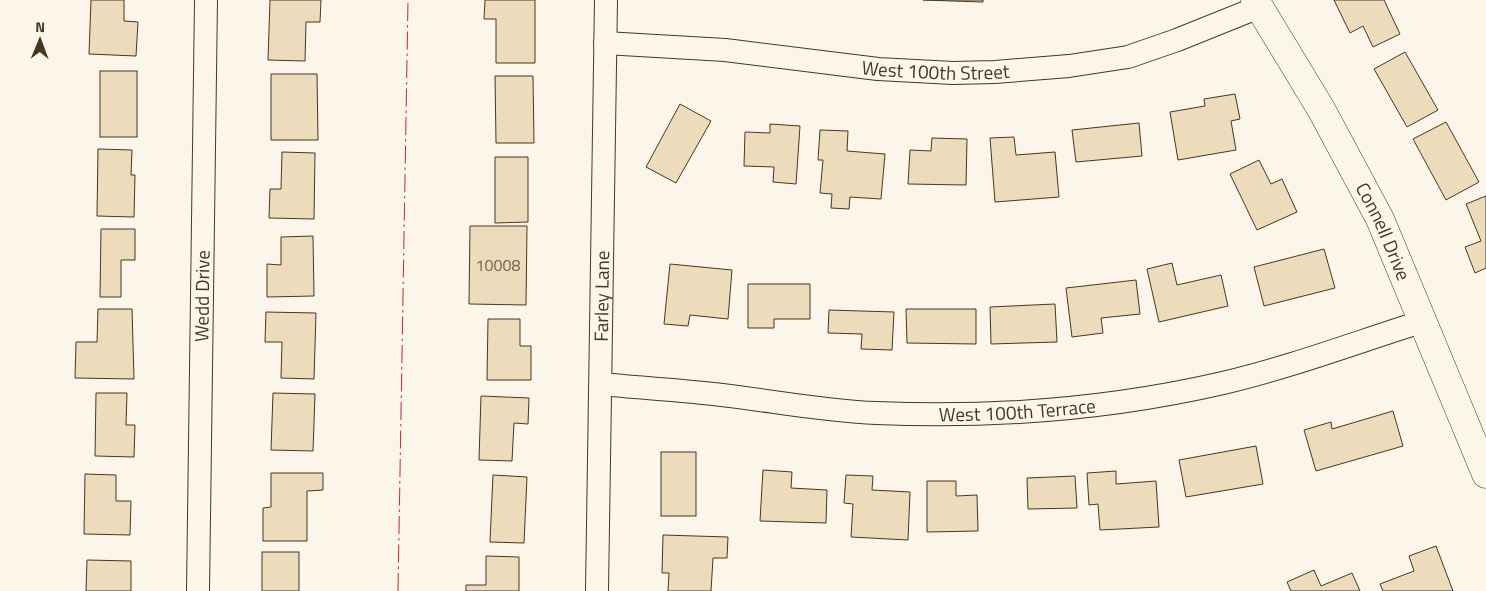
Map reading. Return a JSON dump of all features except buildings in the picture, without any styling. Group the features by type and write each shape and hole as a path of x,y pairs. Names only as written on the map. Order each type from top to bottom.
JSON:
{"street":[{"name":"Wedd Drive","path":"198,591 206,0"},
{"name":"Farley Lane","path":"597,591 606,0"},
{"name":"West 100th Street","path":"605,43 725,50 878,69 953,73 995,72 1069,66 1128,57 1177,40 1257,3"},
{"name":"Connell Drive","path":"1257,3 1321,109 1380,219 1486,474"},
{"name":"West 100th Terrace","path":"601,384 722,395 820,409 875,413 962,415 1046,410 1117,402 1221,383 1266,372 1424,321"}],"power":[{"path":"398,591 408,0"}]}
